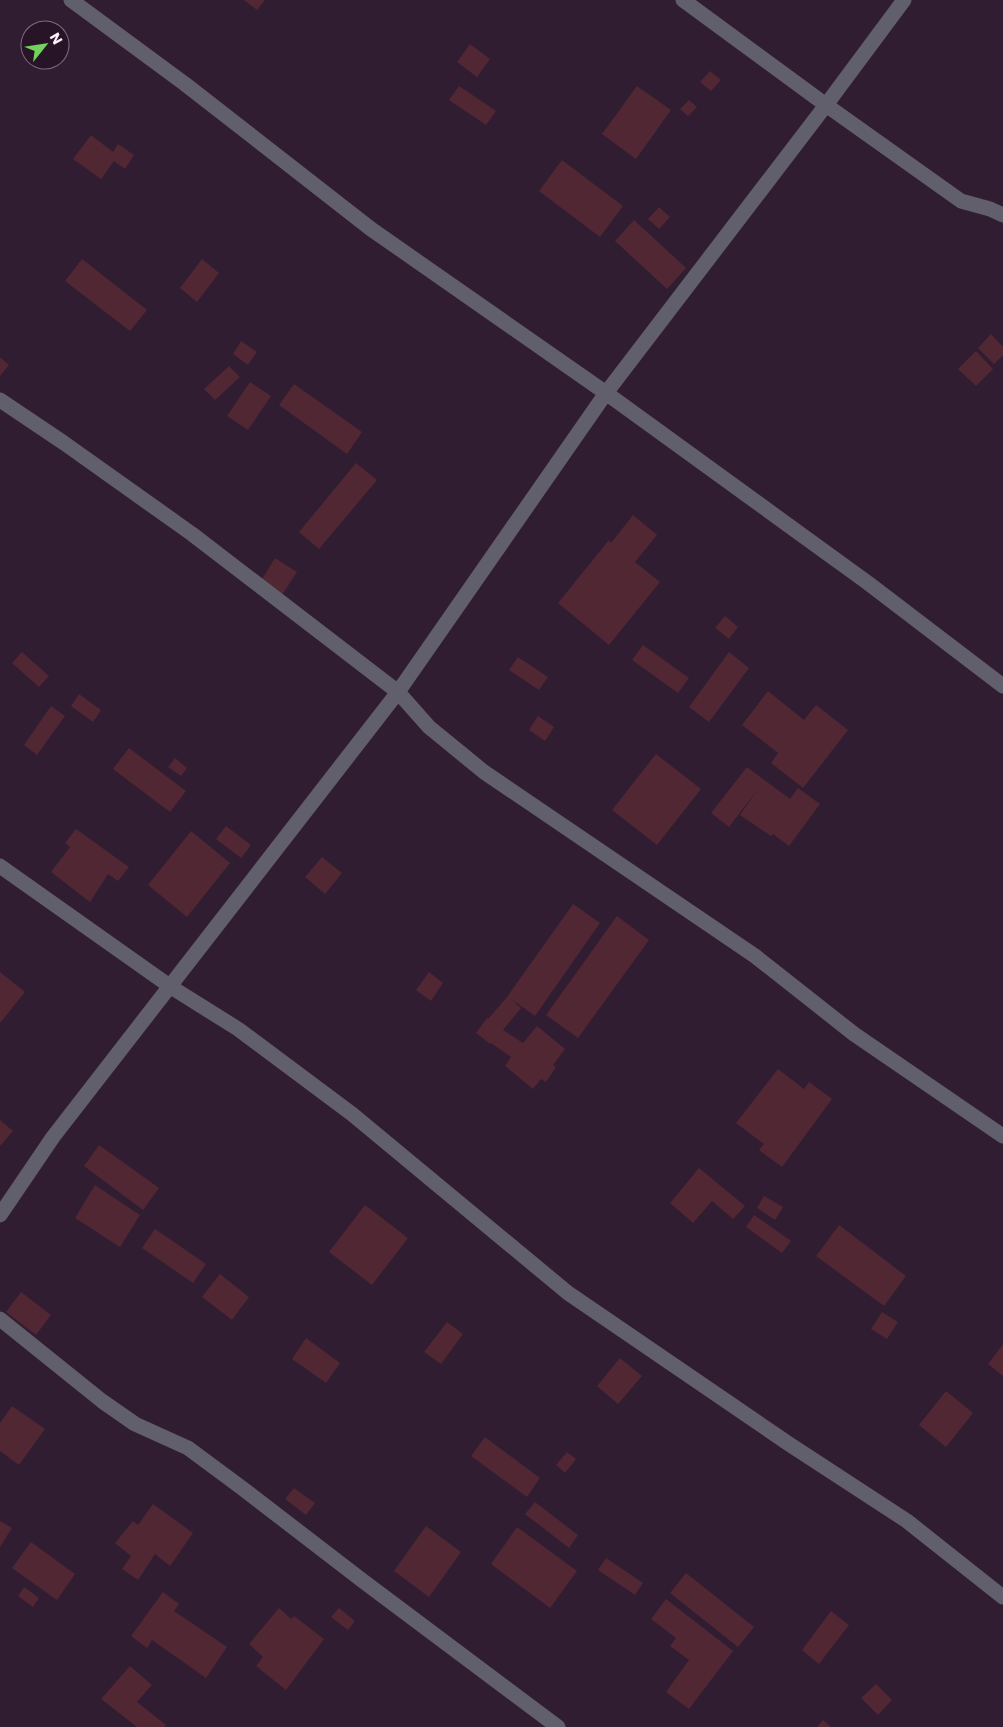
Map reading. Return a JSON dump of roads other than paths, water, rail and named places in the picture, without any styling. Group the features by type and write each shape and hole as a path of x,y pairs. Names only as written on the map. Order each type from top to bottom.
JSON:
{"street":[{"path":"71,0 185,84 371,230 606,393 868,583 1003,686"},
{"path":"683,0 961,201 990,209 1003,215"},
{"path":"0,1215 53,1137 398,692 606,393 904,0"},
{"path":"0,400 192,534 398,692 428,727 484,772 755,956 854,1034 1003,1136"},
{"path":"0,866 171,987 238,1029 352,1114 568,1293 700,1384 907,1521 1003,1597"},
{"path":"0,1319 102,1401 136,1424 188,1448 558,1727"}]}
